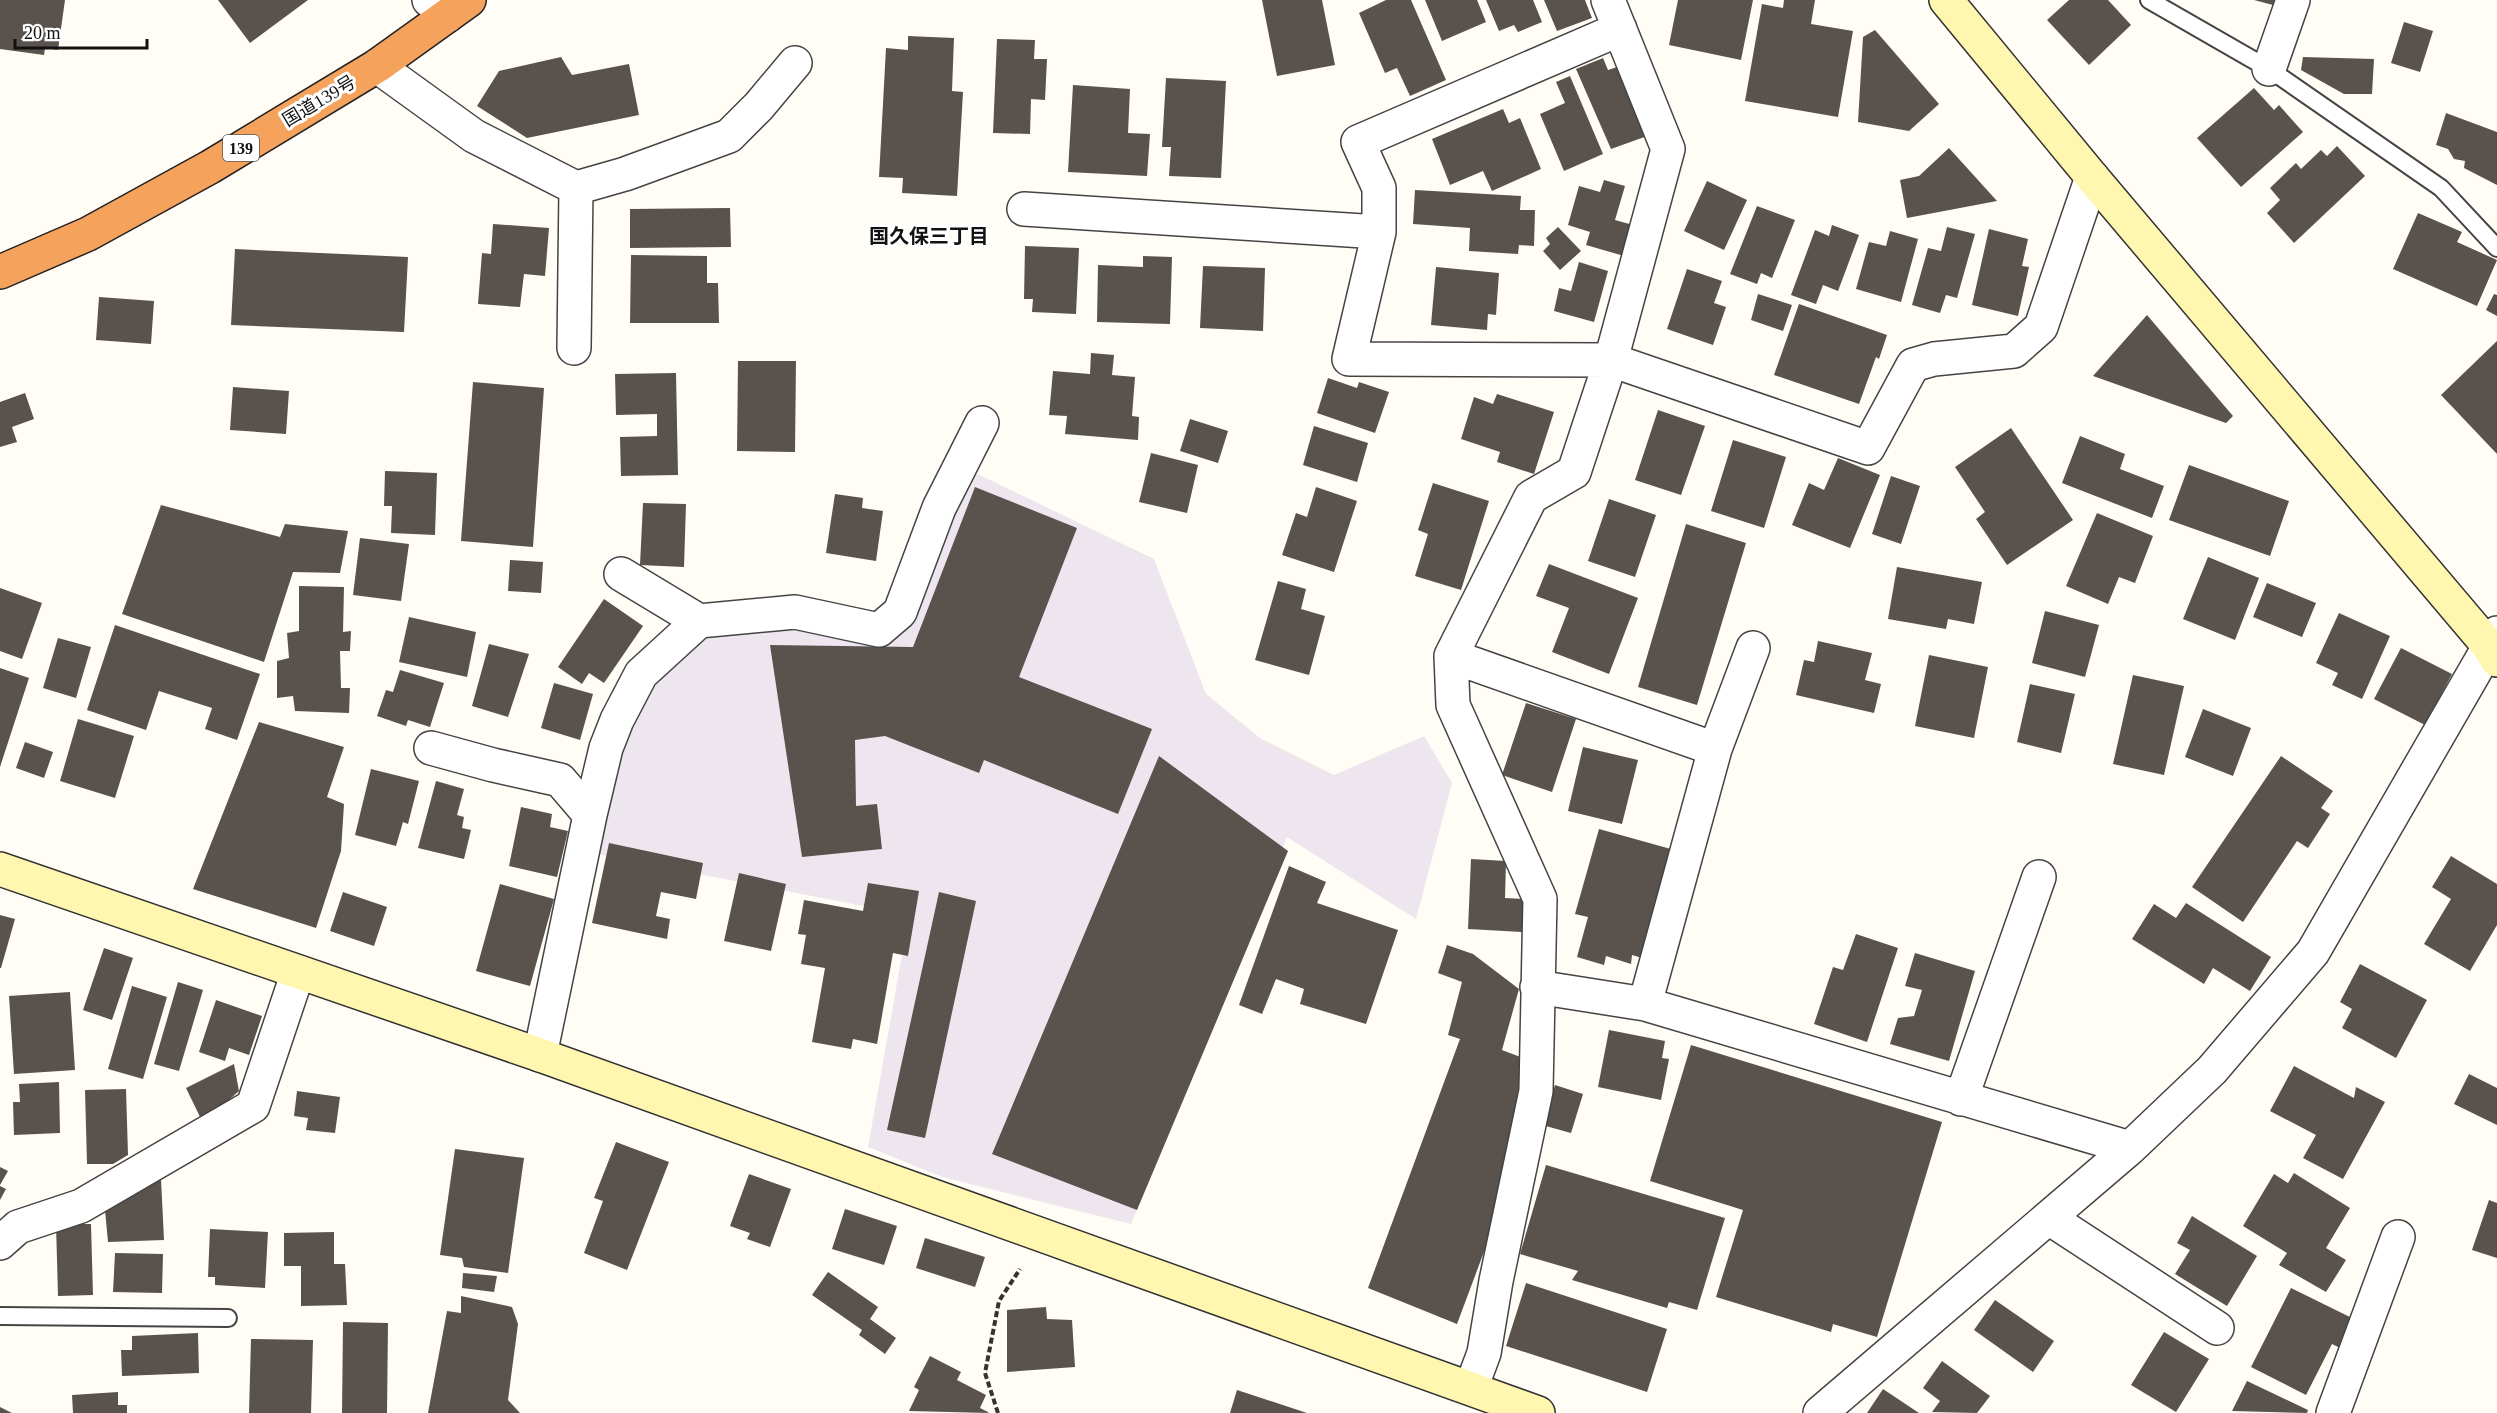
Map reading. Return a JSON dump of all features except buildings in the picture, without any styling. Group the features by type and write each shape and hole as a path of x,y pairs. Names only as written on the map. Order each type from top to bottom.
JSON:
{"highway":[{"name":"国道139号","path":"0,272 88,234 210,167 377,66 448,5"}],"street":[{"path":"1820,1413 2130,1148 2212,1070 2313,952 2494,646 2092,177 1946,0"},
{"path":"2269,69 2293,0"},
{"path":"1471,1388 1484,1353 1496,1281 1536,1091 1540,899 1453,705 1451,656 1531,496 1574,472 1611,360 1668,149 1614,14 1358,142 1379,188 1378,232 1349,358 1611,360 1868,448 1913,365 1934,359 2014,351 2041,327 2092,177"},
{"path":"377,66 474,136 576,188 625,174 729,136 759,106 795,63"},
{"path":"574,348 576,188"},
{"path":"1024,209 1378,232"},
{"path":"621,574 699,621 795,612 879,630 900,612 939,508 982,423"},
{"path":"540,1055 606,748 617,720 641,674 699,621"},
{"path":"1645,1004 1715,749 1753,648"},
{"path":"1451,656 1715,749"},
{"path":"431,747 493,765 560,780 590,815"},
{"path":"0,869 540,1055 1538,1413"},
{"path":"1961,1099 2039,877"},
{"path":"0,1243 18,1227 81,1206 253,1106 298,972"},
{"path":"1537,987 1645,1004 2130,1148"},
{"path":"2049,1218 2217,1328"},
{"path":"2333,1413 2398,1237"}],"lane":[{"path":"2149,0 2269,69 2441,188 2497,248"},
{"path":"0,1316 228,1318"}],"path":[{"path":"998,1413 984,1373 999,1301 1042,1236"}],"shaded area":[{"path":"963,467 1154,559 1206,694 1260,738 1334,775 1424,736 1452,783 1416,919 1287,837 1131,1224 942,1177 868,1147 909,915 581,851 645,678 701,628 796,620 881,635"}],"district":[{"name":"国久保三丁目","path":"929,236"}]}
